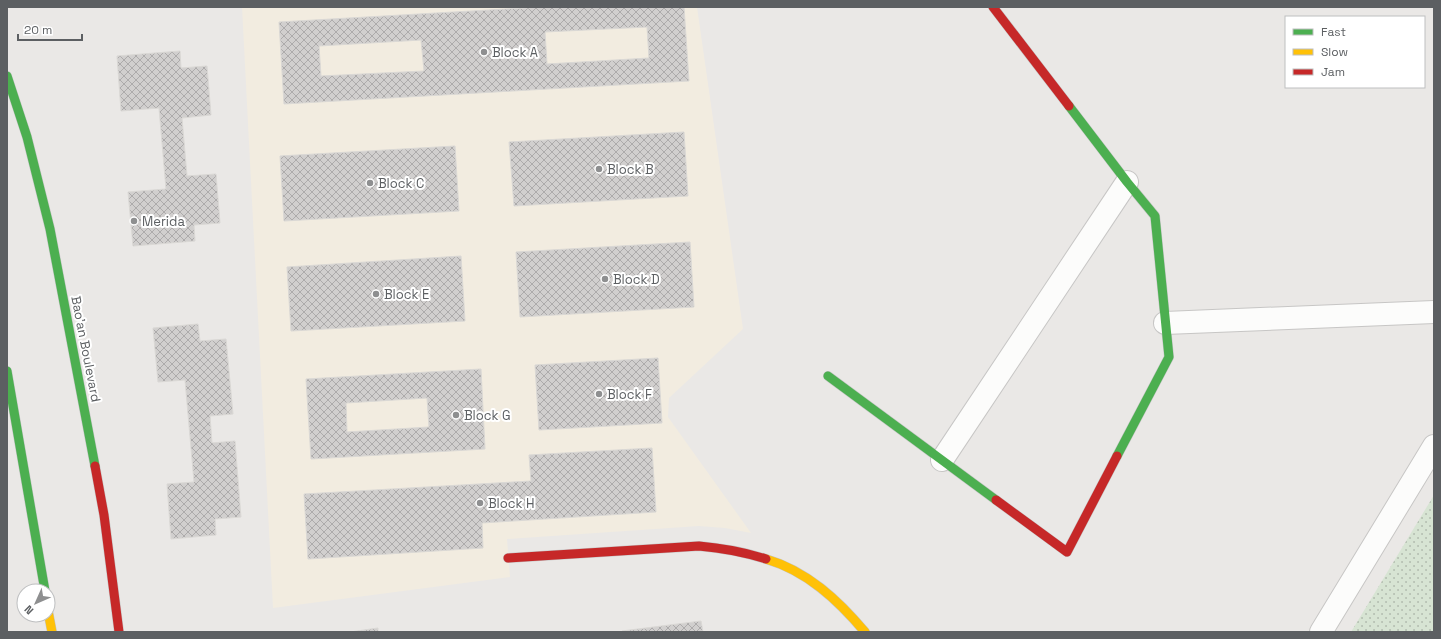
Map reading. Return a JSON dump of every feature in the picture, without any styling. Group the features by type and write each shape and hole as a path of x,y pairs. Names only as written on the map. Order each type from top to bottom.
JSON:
{"street":[{"path":"828,376 1067,552 1169,357 1155,216 1127,182 993,7"},
{"name":"Bao'an Boulevard","path":"7,76 27,137 50,229 104,515 119,632"},
{"path":"942,460 1127,182"},
{"path":"1166,323 1434,312"},
{"path":"7,372 44,583"},
{"path":"1321,632 1434,446"},
{"path":"508,558 699,546 723,547 746,552 775,561 791,568 831,595 848,611 865,632"}],"shaded area":[{"path":"242,7 697,7 743,329 669,398 668,417 751,533 725,528 699,526 507,539 510,577 273,608"}],"green space":[{"path":"1434,495 1434,632 1351,632"}],"building":[{"name":"Block A","path":"541,7 684,7 689,81 284,104 279,22","holes":["647,27 649,58 547,64 545,32","421,40 424,71 321,76 319,46"]},
{"path":"180,51 181,68 207,66 211,115 182,118 187,176 216,174 220,223 194,225 195,241 133,246 128,192 166,189 159,108 121,111 117,56"},
{"name":"Block B","path":"684,132 688,196 514,206 509,142"},
{"name":"Block C","path":"455,146 459,211 284,221 280,156"},
{"name":"Block D","path":"690,242 694,307 520,317 516,252"},
{"name":"Block E","path":"461,256 465,321 291,331 287,267"},
{"path":"198,324 200,341 226,339 233,414 210,416 212,443 235,441 241,517 215,519 216,535 171,539 167,484 194,482 185,380 158,382 153,328"},
{"name":"Block F","path":"658,358 662,423 539,430 535,365"},
{"name":"Block G","path":"481,369 485,449 311,459 306,379","holes":["427,398 429,427 347,432 346,403"]},
{"name":"Block H","path":"652,448 656,512 482,523 483,548 308,559 304,494 531,481 529,455"},
{"path":"701,621 703,632 622,632 622,631"},
{"path":"378,628 378,632 350,632"}],"traffic: fast":[{"path":"7,76 27,137 50,229 95,466"},
{"path":"1069,106 1155,216 1169,357 1117,456"},
{"path":"7,371 44,583"},
{"path":"828,376 996,500"}],"traffic: slow":[{"path":"766,559 795,571 821,588 833,598 865,632"},
{"path":"50,623 52,632"}],"traffic: jam":[{"path":"993,7 1069,106"},
{"path":"996,500 1067,552 1117,456"},
{"path":"95,466 104,515 119,632"},
{"path":"508,558 699,546 749,554 766,559"}],"place":[{"name":"Block A","path":"484,52"},
{"name":"Block B","path":"599,169"},
{"name":"Block C","path":"370,183"},
{"name":"Merida","path":"134,221"},
{"name":"Block D","path":"605,279"},
{"name":"Block E","path":"376,294"},
{"name":"Block F","path":"599,394"},
{"name":"Block G","path":"456,415"},
{"name":"Block H","path":"480,503"}]}
